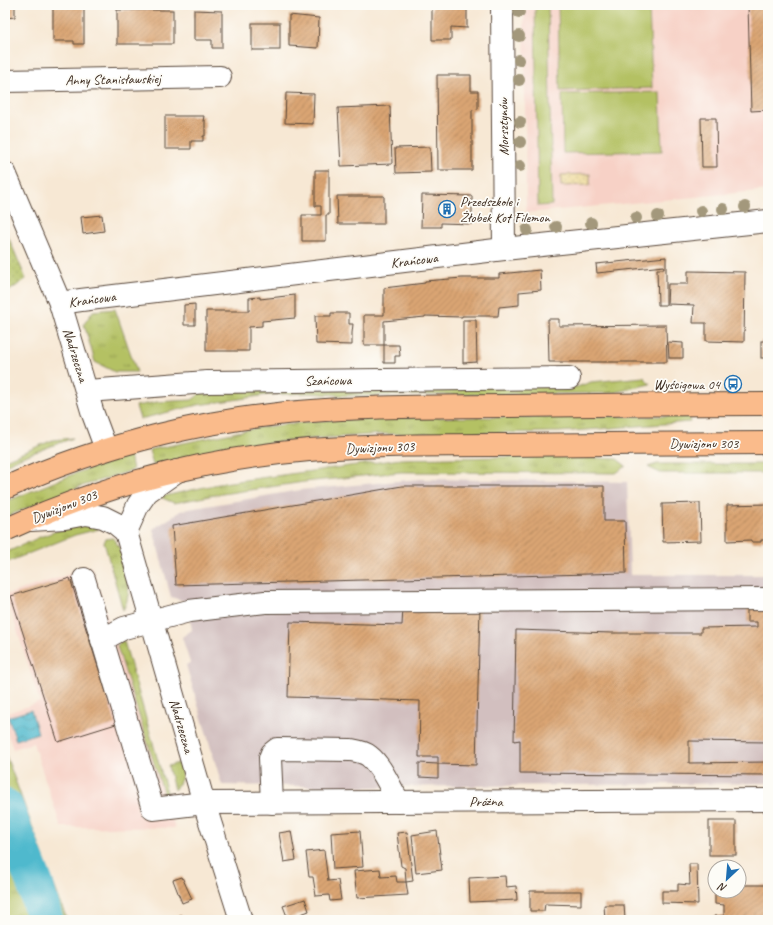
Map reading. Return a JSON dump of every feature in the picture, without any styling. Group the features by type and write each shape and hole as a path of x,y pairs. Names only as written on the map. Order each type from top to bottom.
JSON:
{"main road":[{"path":"5,488 106,449 135,441 244,418 324,410 431,406 768,404"},
{"name":"Dywizjonu 303","path":"5,530 26,520 117,486 179,470 267,455 352,447 768,443"}],"street":[{"name":"Morsztynów","path":"502,5 504,249"},
{"name":"Anny Stanisławskiej","path":"5,81 220,77"},
{"name":"Nadrzeczna","path":"5,173 60,303 106,449"},
{"name":"Krańcowa","path":"60,303 504,249 768,221"},
{"name":"Szańcowa","path":"87,391 207,382 569,378"},
{"path":"26,520 65,518 86,514 103,517 115,523 126,532 138,504 148,492 179,470"},
{"name":"Nadrzeczna","path":"126,532 204,803 242,920"},
{"path":"84,579 102,640 124,628 189,611 265,602 768,599"},
{"name":"Próżna","path":"102,640 148,810 204,803 768,800"},
{"path":"272,803 270,758 272,753 277,749 351,750 361,752 369,756 379,767 399,802"}],"shaded area":[{"path":"524,5 768,5 768,190 526,213"},
{"path":"420,479 627,482 630,575 768,575 768,783 365,787 222,785 186,665 190,663 182,637 192,630 187,602 171,597 153,529 183,510 300,490"},
{"path":"92,567 175,828 61,827 33,743 13,749 5,726 5,714 40,702 6,595"}],"green space":[{"path":"535,5 548,5 552,205 538,206"},
{"path":"558,5 649,5 652,88 560,91"},
{"path":"660,92 662,151 563,153 562,94"},
{"path":"5,229 26,279 5,294"},
{"path":"115,309 137,372 115,372 95,362 84,324 93,311"},
{"path":"644,377 650,384 612,393 354,396 309,393 267,395 198,405 140,419 136,406 157,402 192,400 201,392 529,385 577,387 591,382"},
{"path":"690,416 690,422 559,432 383,434 294,440 239,447 153,465 149,450 257,428 315,421 374,418"},
{"path":"73,438 5,465 5,460 53,440"},
{"path":"130,455 133,470 79,487 5,517 5,502 76,473"},
{"path":"553,456 617,459 626,466 616,473 401,472 304,482 215,495 174,503 160,497 223,483 401,459"},
{"path":"657,464 768,464 768,473 660,473 648,467"},
{"path":"76,524 90,525 99,529 75,535 5,563 5,553 40,537"},
{"path":"113,538 122,554 128,573 129,583 127,602 123,610 104,542 106,539"},
{"path":"121,641 124,641 168,796 165,798 117,646"},
{"path":"5,753 67,920 5,920"},
{"path":"181,762 182,777 174,790 168,766"}],"sand":[{"path":"590,174 590,185 561,186 561,175"}],"water":[{"path":"31,710 38,733 16,740 8,717"}],"building":[{"path":"5,5 15,5 15,17 5,18"},
{"path":"53,5 84,5 84,44 74,44 74,41 53,41"},
{"path":"432,5 467,5 467,28 451,27 451,40 432,40"},
{"path":"748,5 768,5 768,110 751,111"},
{"path":"117,10 173,10 173,44 117,44"},
{"path":"194,10 222,11 222,48 212,48 212,40 194,40"},
{"path":"289,15 319,18 318,48 289,46"},
{"path":"252,23 280,23 280,50 252,50"},
{"path":"437,75 471,75 471,91 478,91 478,109 472,110 472,170 438,170"},
{"path":"286,93 314,94 313,124 285,123"},
{"path":"390,106 392,164 341,166 338,108"},
{"path":"165,116 204,116 203,121 205,120 205,136 203,136 203,141 191,141 191,149 165,149"},
{"path":"701,118 716,118 717,167 702,167"},
{"path":"430,147 431,172 396,173 395,148"},
{"path":"315,170 329,170 329,215 326,215 326,241 302,241 302,215 321,215 321,206 315,206"},
{"name":"Przedszkole i Żłobek Kot Filemon","path":"422,195 472,196 472,224 441,223 441,227 421,227"},
{"path":"337,196 384,196 384,224 338,224"},
{"path":"102,215 104,231 83,234 81,217"},
{"path":"666,257 666,305 658,305 657,269 664,269 664,266 597,273 596,264"},
{"path":"540,270 541,290 519,292 519,305 499,307 498,316 425,316 384,321 384,345 364,345 364,315 384,315 384,288 425,283 425,281 462,278 499,278 499,274"},
{"path":"688,271 745,272 744,342 706,341 706,323 693,323 694,305 667,304 668,284 688,284"},
{"path":"295,295 295,318 262,321 262,326 249,327 249,351 206,351 206,311 249,311 249,298 260,297 260,299"},
{"path":"195,304 195,325 184,325 184,305"},
{"path":"331,313 349,313 349,324 353,324 352,345 316,344 315,316 331,316"},
{"path":"548,319 559,319 559,326 666,325 667,362 549,362"},
{"path":"463,320 476,320 477,362 463,363"},
{"path":"761,341 768,341 768,358 761,358"},
{"path":"668,342 683,343 683,358 669,358"},
{"path":"384,345 399,345 400,356 395,356 395,363 384,363"},
{"path":"402,486 604,486 604,521 625,521 626,573 176,585 172,526"},
{"path":"700,503 701,541 663,542 662,504"},
{"path":"768,504 768,540 761,540 761,542 751,542 751,540 727,541 727,505"},
{"path":"70,578 116,724 58,742 11,596"},
{"path":"747,605 768,605 768,742 689,741 689,763 768,762 768,775 520,773 520,740 514,741 516,630 612,633 701,633 701,628 757,627 757,622 747,622"},
{"path":"480,607 476,765 438,764 438,757 419,757 420,701 288,697 290,622 402,625 403,608"},
{"path":"419,763 438,764 438,778 419,777"},
{"path":"709,821 736,821 736,855 709,855"},
{"path":"291,831 296,860 284,862 279,833"},
{"path":"360,831 363,867 333,869 331,833"},
{"path":"437,831 442,870 416,873 412,835"},
{"path":"407,832 413,881 406,882 405,868 401,866 397,833"},
{"path":"324,850 328,881 338,880 341,900 330,901 329,895 316,896 313,877 309,877 306,852"},
{"path":"689,864 697,864 698,904 662,903 662,891 678,891 678,884 690,885"},
{"path":"380,869 381,877 396,876 397,882 406,882 408,895 357,898 354,871"},
{"path":"505,876 506,887 516,886 517,900 470,902 469,878"},
{"path":"182,877 192,899 182,903 173,880"},
{"path":"747,885 768,885 768,920 714,920 714,916 724,916 724,905 715,904 715,899 747,899"},
{"path":"530,891 581,891 581,905 545,904 544,911 530,911"},
{"path":"305,899 309,911 288,919 283,906"},
{"path":"604,905 624,905 625,919 605,920"},
{"path":"181,915 182,920 162,920 162,919"}],"waterway":[{"path":"5,807 35,884 45,920"}],"place":[{"name":"Przedszkole i Żłobek Kot Filemon","path":"447,209"},
{"name":"Wyścigowa 04","path":"733,384"}]}
